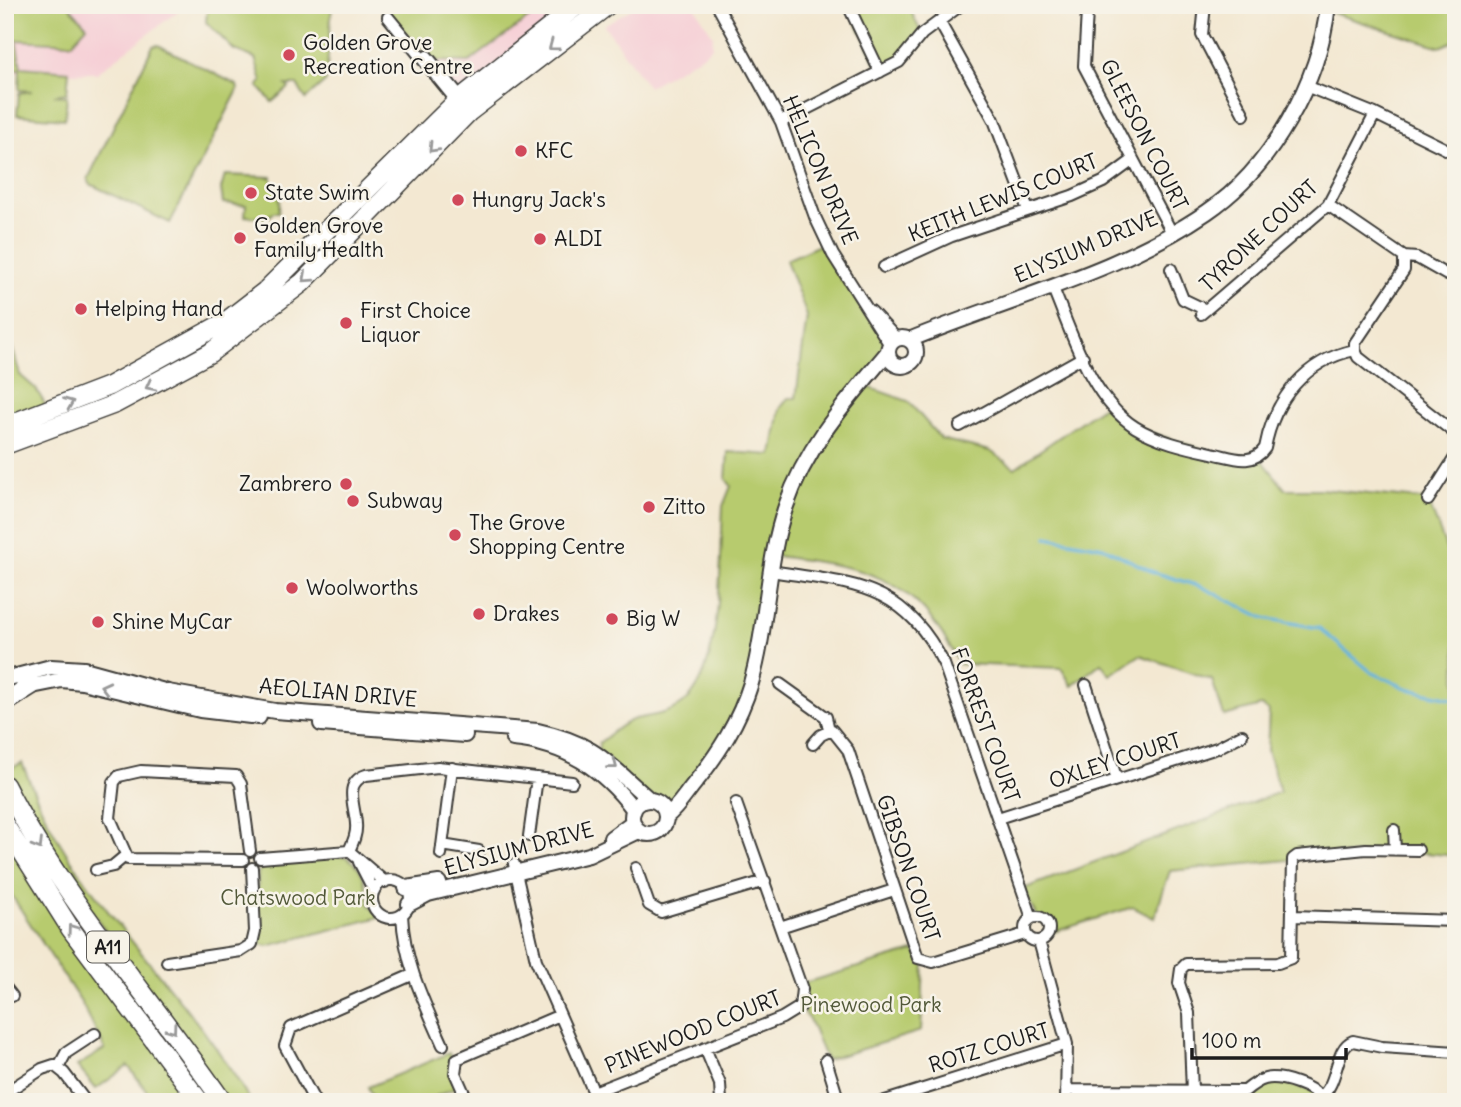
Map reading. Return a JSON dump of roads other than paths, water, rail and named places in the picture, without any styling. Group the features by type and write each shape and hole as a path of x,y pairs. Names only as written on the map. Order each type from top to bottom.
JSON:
{"main road":[{"path":"5,426 109,386 198,339 265,291 329,241 376,196 462,104 578,5"},
{"path":"462,104 608,5"},
{"path":"5,447 115,404 210,353 302,283 391,179"},
{"path":"198,339 210,353"},
{"path":"5,702 32,685"},
{"name":"A11","path":"5,785 39,846 77,905 223,1102"},
{"name":"A11","path":"5,825 70,928 200,1102"}],"street":[{"name":"HELICON DRIVE","path":"717,5 781,122 826,242 871,311 900,345"},
{"path":"848,5 880,72"},
{"path":"1205,5 1202,35 1244,115"},
{"name":"ELYSIUM DRIVE","path":"900,345 1052,286 1172,233 1210,210 1258,163 1282,131 1306,86 1326,26 1328,5"},
{"path":"781,122 899,62 922,34 959,7"},
{"name":"GLEESON COURT","path":"1087,12 1084,66 1172,233"},
{"path":"388,17 462,104"},
{"path":"939,21 994,120 1028,210"},
{"path":"1306,86 1455,151"},
{"name":"TYRONE COURT","path":"1171,269 1183,299 1204,312 1328,205 1375,114"},
{"name":"KEITH LEWIS COURT","path":"884,267 952,236 1103,182 1133,160"},
{"path":"1328,205 1404,257 1418,258 1447,275"},
{"path":"1404,257 1404,270 1355,343 1355,350 1358,358 1456,434"},
{"path":"1052,286 1083,358 1102,394 1120,415 1137,428 1181,446 1245,461 1259,456 1265,448 1291,385 1339,353 1355,350"},
{"path":"862,385 896,365 909,364 915,357 900,345"},
{"path":"896,365 900,345"},
{"path":"659,806 665,824 656,833 635,821 638,804 659,806 693,785 724,745 743,705 756,662 781,519 800,471 828,424 900,345"},
{"path":"960,426 1083,358"},
{"path":"1428,500 1456,456"},
{"name":"FORREST COURT","path":"771,570 865,587 901,606 932,640 944,664 1032,918"},
{"name":"AEOLIAN DRIVE","path":"5,679 51,667 84,669 168,692 275,711 538,731 577,743 607,759 659,806"},
{"name":"AEOLIAN DRIVE","path":"5,692 62,680 82,682 200,710 242,716 531,741 560,748 602,772 635,821"},
{"name":"GIBSON COURT","path":"779,684 826,717 829,730 848,750 914,951 924,962 933,962 1026,934"},
{"path":"1086,685 1118,780"},
{"path":"813,744 829,730"},
{"name":"OXLEY COURT","path":"998,818 1217,748 1242,735"},
{"path":"374,891 352,853 356,826 351,787 358,778 438,767 572,782"},
{"path":"452,768 442,849 479,851"},
{"path":"167,962 241,951 251,944 255,931 251,860 241,784 236,776 141,771 119,776 114,782 110,818 125,856 137,861 251,860 352,853 385,882"},
{"path":"529,836 537,778"},
{"name":"PINEWOOD COURT","path":"596,1097 705,1048 782,1018 800,1007 802,989 736,803"},
{"name":"ELYSIUM DRIVE","path":"405,909 428,894 603,841 635,821"},
{"path":"1394,830 1395,850"},
{"path":"1192,1092 1189,1013 1179,983 1181,969 1189,962 1285,961 1291,958 1293,859 1297,856 1349,850 1418,850"},
{"path":"96,870 113,866 125,856"},
{"path":"515,868 536,960 596,1097"},
{"name":"ELYSIUM DRIVE","path":"406,888 434,885 515,868"},
{"path":"636,868 649,905 661,912 765,881"},
{"path":"406,951 406,888 395,881 385,882 374,891 372,898 375,909 390,918 443,1045"},
{"path":"780,926 894,890"},
{"path":"390,918 405,909"},
{"path":"1292,916 1456,920"},
{"path":"1032,918 1042,918 1048,925 1047,934 1039,941 1031,940 1026,934 1026,924 1032,918"},
{"path":"1039,941 1067,1044 1066,1096 1192,1092 1246,1097 1255,1083 1274,1079 1313,1090 1322,1099 1330,1090 1348,1042 1361,1040 1382,1047 1456,1052"},
{"path":"315,1102 285,1046 291,1028 412,975"},
{"path":"467,1102 455,1073 457,1059 560,1015"},
{"path":"58,1068 66,1054 95,1034"},
{"name":"ROTZ COURT","path":"882,1102 1067,1044"},
{"path":"705,1048 720,1084 721,1102"},
{"path":"826,1060 839,1102"},
{"path":"5,1093 42,1069 54,1065 86,1102"}],"waterway":[{"path":"1047,537 1103,547 1153,572 1202,587 1264,618 1319,628 1371,672 1408,689 1456,699"}],"place":[{"name":"Golden Grove Recreation Centre","path":"289,55"},
{"name":"KFC","path":"521,151"},
{"name":"State Swim","path":"251,193"},
{"name":"Hungry Jack's","path":"458,200"},
{"name":"Golden Grove Family Health","path":"240,238"},
{"name":"ALDI","path":"540,239"},
{"name":"Helping Hand","path":"81,309"},
{"name":"First Choice Liquor","path":"346,323"},
{"name":"Zambrero","path":"346,484"},
{"name":"Subway","path":"353,501"},
{"name":"Zitto","path":"649,507"},
{"name":"The Grove Shopping Centre","path":"455,535"},
{"name":"Woolworths","path":"292,588"},
{"name":"Drakes","path":"479,614"},
{"name":"Big W","path":"612,619"},
{"name":"Shine MyCar","path":"98,622"}],"park label":[{"name":"Chatswood Park","path":"298,898"},
{"name":"Pinewood Park","path":"871,1005"}]}
